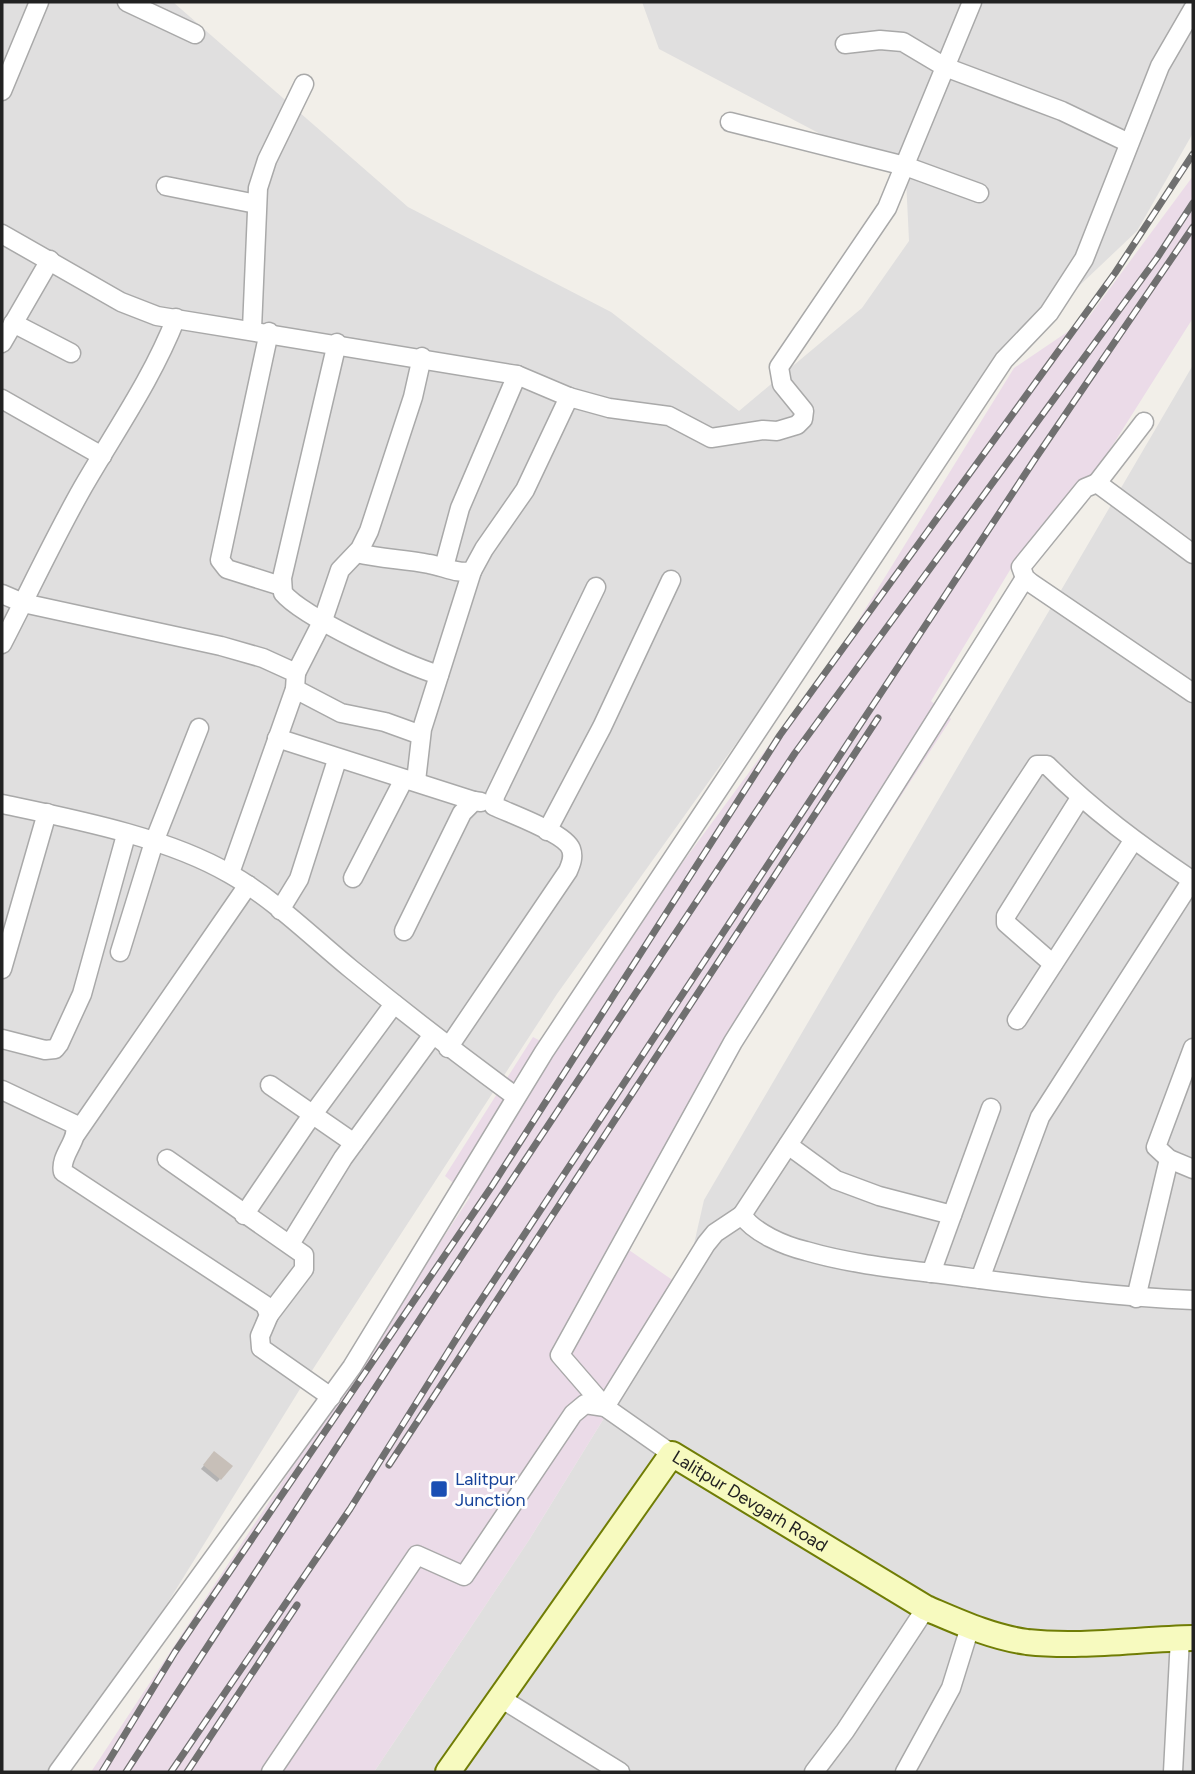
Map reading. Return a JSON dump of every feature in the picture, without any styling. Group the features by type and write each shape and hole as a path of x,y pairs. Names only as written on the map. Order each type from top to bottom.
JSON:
{"main road":[{"name":"Lalitpur Devgarh Road","path":"448,1772 502,1699 672,1454 926,1608 970,1627 1007,1638 1049,1643 1186,1638"}],"street":[{"path":"2,91 39,2"},
{"path":"127,2 195,34"},
{"path":"2,234 121,302 157,316 338,343 517,375 569,397 608,408 669,416 711,438 763,430 777,431 797,425 803,419 803,411 782,384 779,367 887,208 972,2"},
{"path":"58,1772 352,1367 515,1096 1004,360 1049,313 1077,273 1160,66 1193,9"},
{"path":"845,44 880,40 903,42 945,67 1062,111 1129,143"},
{"path":"281,586 228,569 220,560 260,331 256,278 256,204 267,160 304,84"},
{"path":"730,122 905,166 979,193"},
{"path":"166,186 256,204"},
{"path":"50,260 6,334 71,353"},
{"path":"2,644 102,456 160,358 176,318"},
{"path":"338,343 281,586 288,599 323,620 384,653 439,675"},
{"path":"230,873 295,681 323,620 340,570 357,553 369,531 413,397 422,357"},
{"path":"444,567 458,515 517,375"},
{"path":"353,878 410,780 421,735 472,572 484,549 525,490 569,397"},
{"path":"2,399 102,456"},
{"path":"1144,422 1097,483 1085,488 1023,561 1021,573 1193,693"},
{"path":"1097,483 1193,554"},
{"path":"357,553 444,567 463,573 472,572"},
{"path":"672,1454 604,1407 561,1355 733,1042 1025,578"},
{"path":"547,831 602,727 671,580"},
{"path":"494,806 495,796 513,756 596,587"},
{"path":"2,594 23,603 263,658 341,713 385,722 421,735"},
{"path":"120,952 154,842 199,727"},
{"path":"277,738 337,760 494,806 562,839 571,848 573,858 568,871 448,1048"},
{"path":"280,910 299,880 337,760"},
{"path":"604,1407 706,1244 715,1233 742,1215 1032,769 1037,765 1047,765 1080,798 1133,841 1193,881 1040,1117 980,1279"},
{"path":"1053,964 1006,923 1006,916 1080,798"},
{"path":"404,931 462,813 474,802"},
{"path":"2,806 47,813 154,842 193,855 230,873 280,910 432,1036 515,1096"},
{"path":"2,968 47,813"},
{"path":"2,1039 45,1051 55,1049 82,994 126,835"},
{"path":"1017,1020 1133,841"},
{"path":"248,885 76,1134 61,1163 63,1172 257,1298 265,1305 269,1315"},
{"path":"244,1215 394,1004"},
{"path":"290,1244 354,1143 432,1036"},
{"path":"1193,1048 1156,1140 1156,1147 1169,1158 1193,1169"},
{"path":"270,1085 354,1143"},
{"path":"2,1090 66,1119 74,1124 76,1134"},
{"path":"931,1273 991,1108"},
{"path":"788,1145 836,1180 879,1196 952,1215"},
{"path":"1136,1298 1169,1158"},
{"path":"167,1159 303,1255 304,1269 269,1315 260,1336 261,1348 331,1397"},
{"path":"742,1215 748,1223 806,1251 869,1265 1136,1298 1193,1300"},
{"path":"271,1772 417,1555 464,1576 573,1414 586,1404 604,1407"},
{"path":"814,1772 845,1731 926,1608"},
{"path":"905,1772 951,1688 970,1627"},
{"path":"1173,1772 1186,1638"},
{"path":"502,1699 620,1772"}],"shaded area":[{"path":"2,2 173,2 408,207 611,312 739,411 862,308 909,241 906,179 659,49 642,2 1193,2 1193,133 1137,231 1080,285 1008,363 557,994 300,1389 63,1772 2,1772"},
{"path":"1193,176 1193,318 1097,470 1010,570 931,701 951,719 613,1239 684,1288 529,1540 374,1772 91,1772 470,1197 445,1176 533,1037 548,1045 843,645 1014,368 1088,318"},
{"path":"1193,365 1193,1772 374,1772 529,1540 684,1288 704,1200"}],"building":[{"path":"214,1451 233,1466 221,1480 203,1465"}],"railway":[{"path":"102,1772 175,1652 492,1186 780,735 1115,273 1193,154"},
{"path":"126,1772 433,1299 795,753 1157,258 1193,203"},
{"path":"171,1772 350,1509 468,1320 1037,456 1193,227"},
{"path":"389,1465 878,718"},
{"path":"187,1772 297,1605"}],"place":[{"name":"Lalitpur Junction","path":"439,1489"}]}
